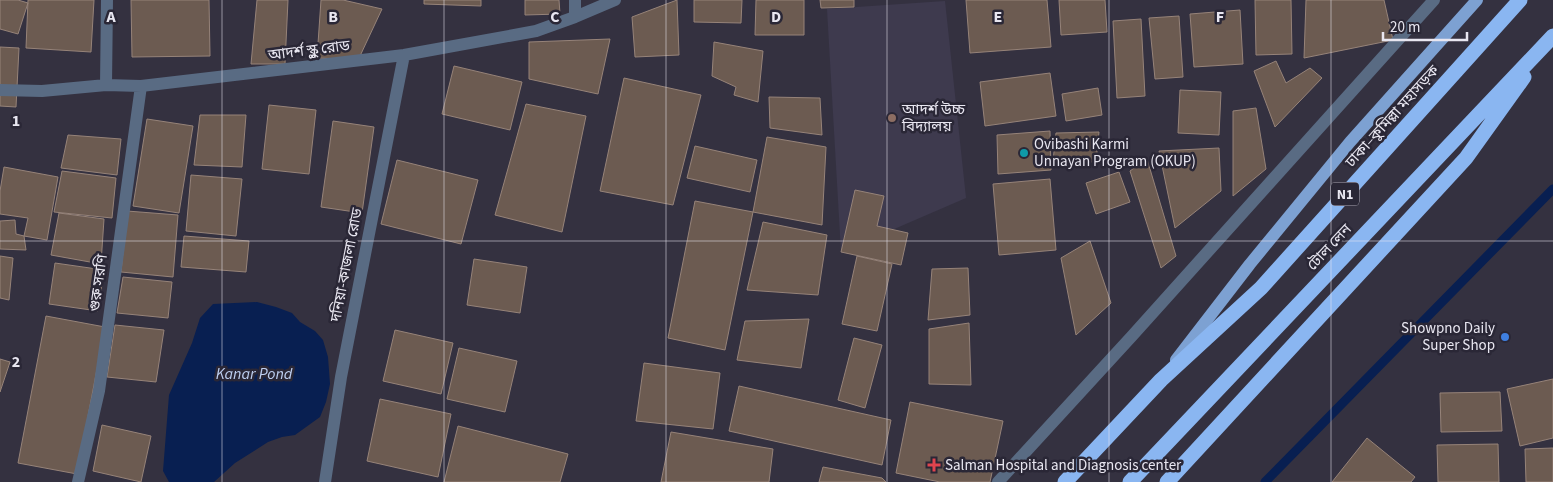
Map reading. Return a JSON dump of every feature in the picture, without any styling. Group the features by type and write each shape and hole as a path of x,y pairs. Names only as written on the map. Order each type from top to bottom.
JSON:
{"highway":[{"name":"ঢাকা–কুমিল্লা মহাসড়ক","path":"1065,482 1161,380 1261,288 1520,0"},
{"name":"টোল লেন","path":"1130,482 1553,37"},
{"path":"1167,482 1466,158 1553,37"}],"main road":[{"name":"ঢাকা–কুমিল্লা মহাসড়ক","path":"1161,380 1250,264 1344,150 1477,0"}],"street":[{"path":"106,85 107,0"},
{"path":"575,0 575,18"},
{"name":"আদর্শ স্কুল রোড","path":"0,90 42,91 106,85 141,86 404,54 536,31 575,18 615,0"},
{"path":"998,482 1434,0"},
{"name":"দনিয়া-কাজলা রোড","path":"325,482 341,377 404,54"},
{"name":"গুরু সরণি","path":"78,482 99,391 141,86"}],"shaded area":[{"path":"945,1 966,198 841,252 827,9"}],"water":[{"name":"Kanar Pond","path":"257,302 292,313 300,322 315,331 323,340 328,357 330,384 320,417 295,435 268,442 235,463 214,482 169,482 163,471 169,395 192,343 200,318 213,304"}],"building":[{"path":"0,0 18,0 28,3 18,34 0,29"},
{"path":"28,0 94,0 91,52 26,48"},
{"path":"131,0 209,0 210,56 132,57"},
{"path":"257,0 288,0 285,64 251,64"},
{"path":"321,0 343,0 382,9 360,56 345,59 317,58"},
{"path":"424,0 481,0 481,6 424,4"},
{"path":"525,0 559,0 560,14 525,15"},
{"path":"677,0 679,55 635,57 632,17"},
{"path":"694,0 742,0 741,23 694,22"},
{"path":"756,0 804,0 804,35 755,35"},
{"path":"820,0 854,0 854,7 821,8"},
{"path":"966,0 1047,0 1051,47 970,53"},
{"path":"1059,0 1105,0 1107,32 1061,35"},
{"path":"1255,0 1291,0 1292,54 1256,55"},
{"path":"1306,0 1384,0 1393,40 1304,58"},
{"path":"1240,10 1243,64 1194,67 1190,14"},
{"path":"1179,16 1183,77 1155,79 1149,18"},
{"path":"1141,19 1145,96 1117,98 1113,21"},
{"path":"610,39 598,94 529,79 529,42"},
{"path":"714,42 763,51 758,102 734,95 736,87 712,76"},
{"path":"0,47 19,48 16,107 0,106"},
{"path":"1276,61 1286,83 1310,68 1322,78 1275,127 1254,71"},
{"path":"454,66 522,82 510,130 442,114"},
{"path":"1050,73 1056,116 985,126 980,82"},
{"path":"624,78 701,95 673,205 600,191"},
{"path":"1098,88 1102,115 1066,121 1062,94"},
{"path":"1180,90 1221,92 1219,135 1178,133"},
{"path":"769,97 820,98 822,135 770,128"},
{"path":"526,104 586,116 562,232 495,215"},
{"path":"269,105 316,110 309,174 262,169"},
{"path":"1256,108 1266,169 1233,196 1233,111"},
{"path":"200,115 246,115 242,167 194,165"},
{"path":"147,119 193,126 179,213 133,206"},
{"path":"333,121 374,127 362,213 321,207"},
{"name":"Ovibashi Karmi Unnayan Program (OKUP)","path":"1050,131 1051,170 998,174 997,135"},
{"path":"1099,132 1096,162 1053,161 1056,133"},
{"path":"68,135 121,139 117,175 61,168"},
{"path":"767,137 826,147 822,225 753,212"},
{"path":"695,146 757,160 750,192 687,178"},
{"path":"1219,148 1221,191 1175,228 1159,151"},
{"path":"1147,159 1176,256 1161,268 1130,171"},
{"path":"397,160 478,180 461,244 381,224"},
{"path":"4,167 58,177 47,240 24,236 28,218 0,214 0,191"},
{"path":"62,171 116,178 112,218 54,212"},
{"path":"1119,172 1130,202 1096,214 1086,183"},
{"path":"191,175 242,179 236,236 186,231"},
{"path":"1050,179 1056,250 999,255 993,184"},
{"path":"855,190 884,196 877,226 908,233 901,265 841,252"},
{"path":"695,201 753,212 725,350 668,338"},
{"path":"127,211 178,215 173,277 121,272"},
{"path":"59,213 104,219 101,264 51,255"},
{"path":"15,220 16,234 24,236 26,250 0,249 0,221"},
{"path":"763,222 827,235 818,295 747,290"},
{"path":"184,236 249,241 246,272 181,267"},
{"path":"1090,241 1111,303 1076,335 1061,258"},
{"path":"0,256 13,258 9,300 0,298"},
{"path":"857,256 892,264 877,331 842,324"},
{"path":"474,259 527,267 520,313 467,305"},
{"path":"55,263 104,270 98,311 49,304"},
{"path":"968,268 970,315 928,320 932,269"},
{"path":"123,277 172,282 168,318 117,313"},
{"path":"46,316 105,327 77,474 18,463"},
{"path":"809,319 801,368 737,360 745,321"},
{"path":"969,323 971,385 929,384 929,329"},
{"path":"115,325 164,330 156,382 107,377"},
{"path":"395,330 453,343 441,394 383,381"},
{"path":"854,338 882,345 865,408 838,400"},
{"path":"459,348 517,361 505,412 447,399"},
{"path":"0,359 10,362 0,392"},
{"path":"644,363 720,373 713,429 636,421"},
{"path":"1553,379 1553,438 1520,446 1507,389"},
{"path":"739,386 891,420 882,465 729,431"},
{"path":"1500,392 1502,431 1441,432 1440,393"},
{"path":"380,399 451,414 438,477 367,461"},
{"path":"910,402 1003,421 990,482 940,482 896,473"},
{"path":"102,425 151,436 141,482 93,471"},
{"path":"458,426 568,454 560,482 444,482"},
{"path":"671,432 773,449 769,482 661,482"},
{"path":"1367,438 1415,477 1411,482 1332,482"},
{"path":"1498,444 1499,482 1438,482 1437,445"},
{"path":"1553,448 1553,482 1526,482 1525,449"},
{"path":"823,467 882,478 886,482 819,482"}],"waterway":[{"path":"1265,482 1553,189"}],"place":[{"name":"আদর্শ উচ্চ বিদ্যালয়","path":"892,118"},
{"name":"Ovibashi Karmi Unnayan Program (OKUP)","path":"1024,153"},
{"name":"Showpno Daily Super Shop","path":"1505,337"},
{"name":"Salman Hospital and Diagnosis center","path":"934,465"}]}
